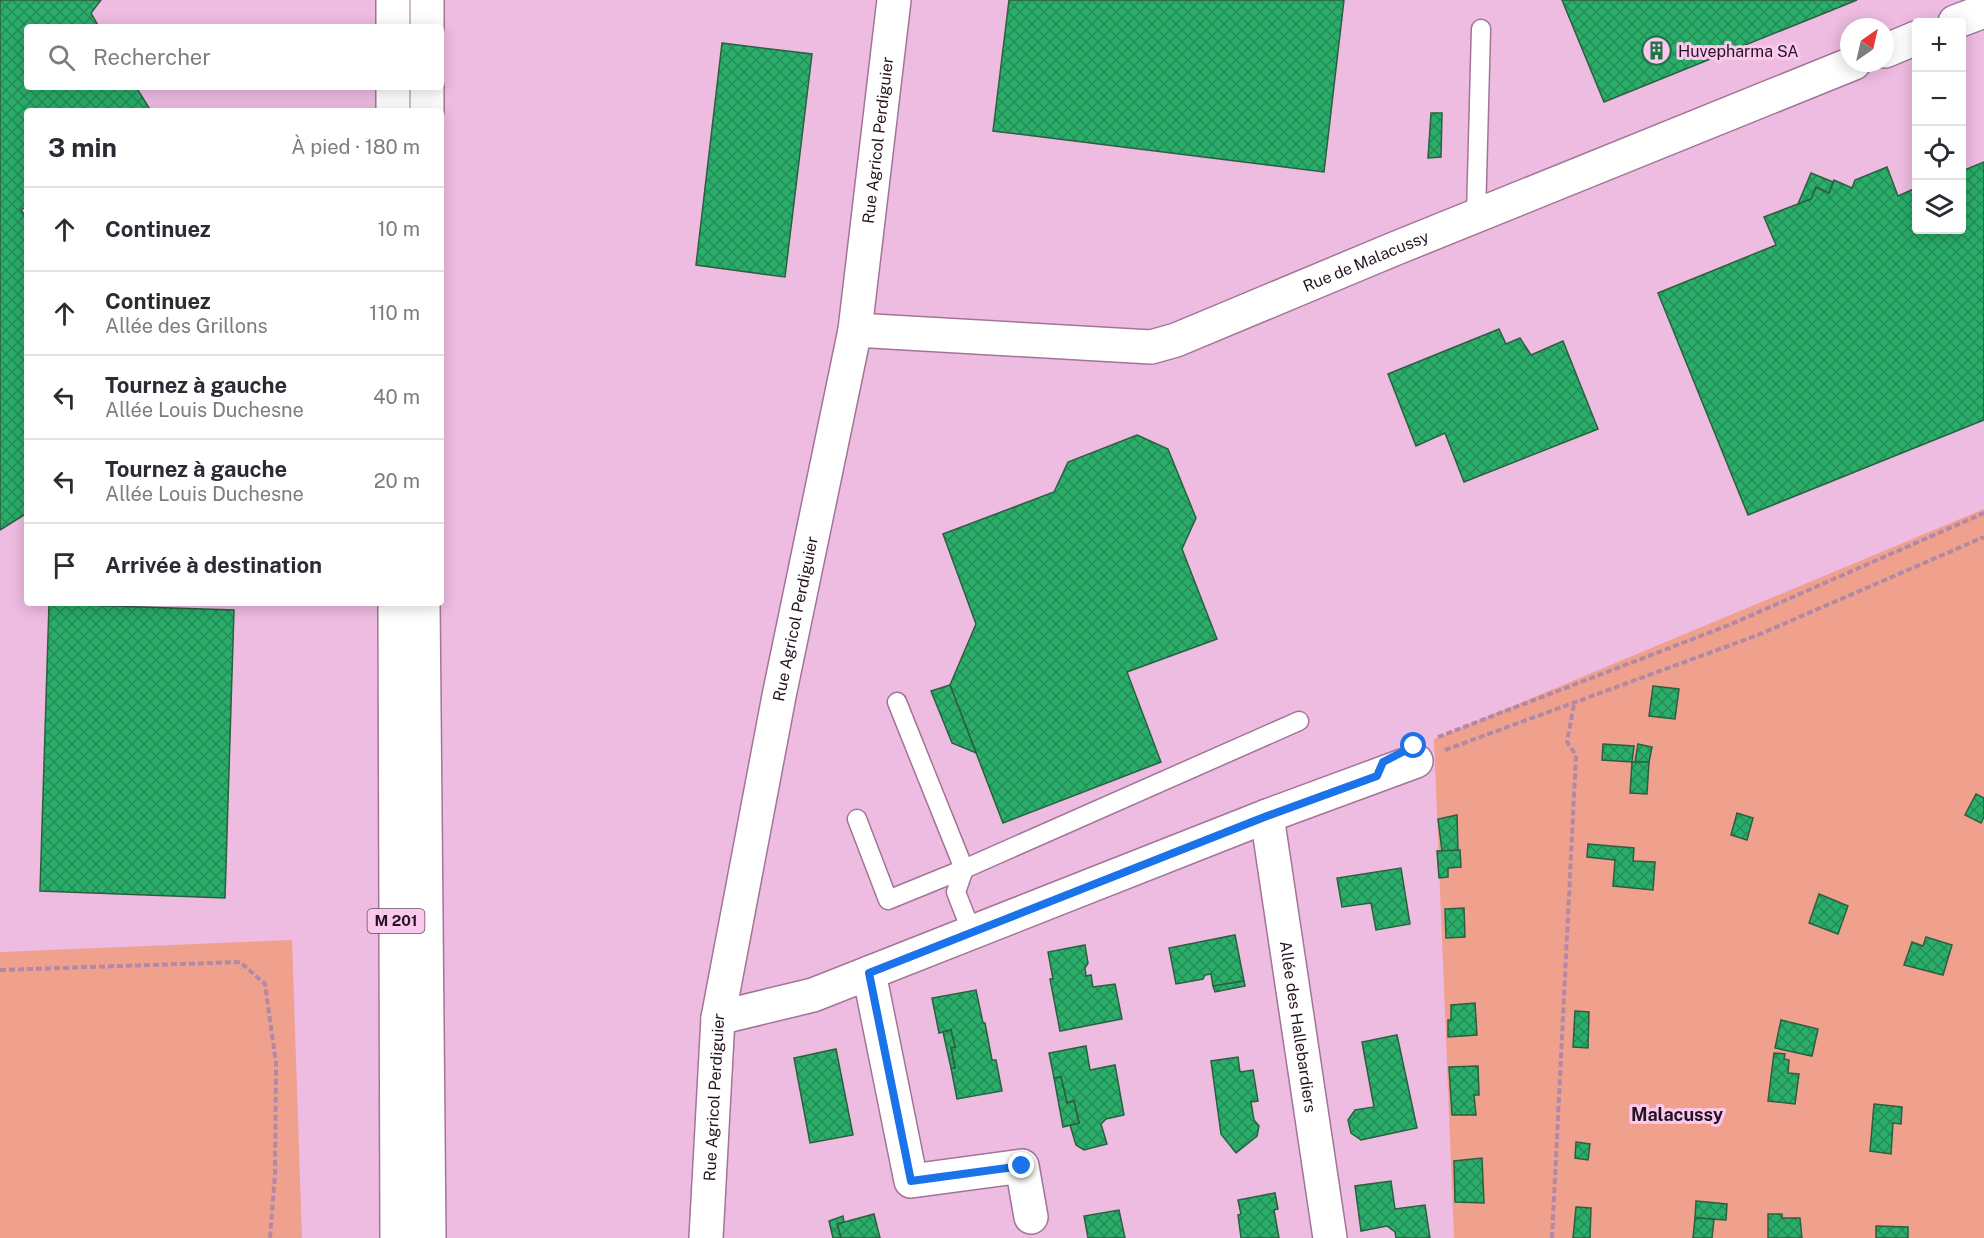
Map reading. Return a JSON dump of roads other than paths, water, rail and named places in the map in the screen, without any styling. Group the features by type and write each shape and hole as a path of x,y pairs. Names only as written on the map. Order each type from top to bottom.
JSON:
{"main road":[{"path":"393,0 393,24"},
{"path":"427,0 427,24"},
{"name":"Rue Agricol Perdiguier","path":"706,1238 718,1018 779,696 855,330 894,0"},
{"path":"1966,18 1984,11"},
{"path":"1894,47 1912,40"},
{"name":"Rue de Malacussy","path":"855,330 1151,347 1176,340 1840,69"},
{"path":"393,90 393,108"},
{"path":"427,90 427,108"},
{"name":"M 201","path":"395,606 397,1238"},
{"name":"M 201","path":"423,606 429,1238"},
{"path":"718,1018 813,995 1267,816 1425,750"},
{"name":"Allée des Hallebardiers","path":"1267,816 1330,1238"},
{"path":"869,973 911,1181 1022,1166 1031,1217"}],"lane":[{"path":"1476,216 1481,29"},
{"path":"897,702 964,869 956,892 972,933"},
{"path":"857,819 888,900 964,869 1299,721"}],"place":[{"name":"Huvepharma SA","path":"1657,51"}],"district":[{"name":"Malacussy","path":"1677,1115"}]}
